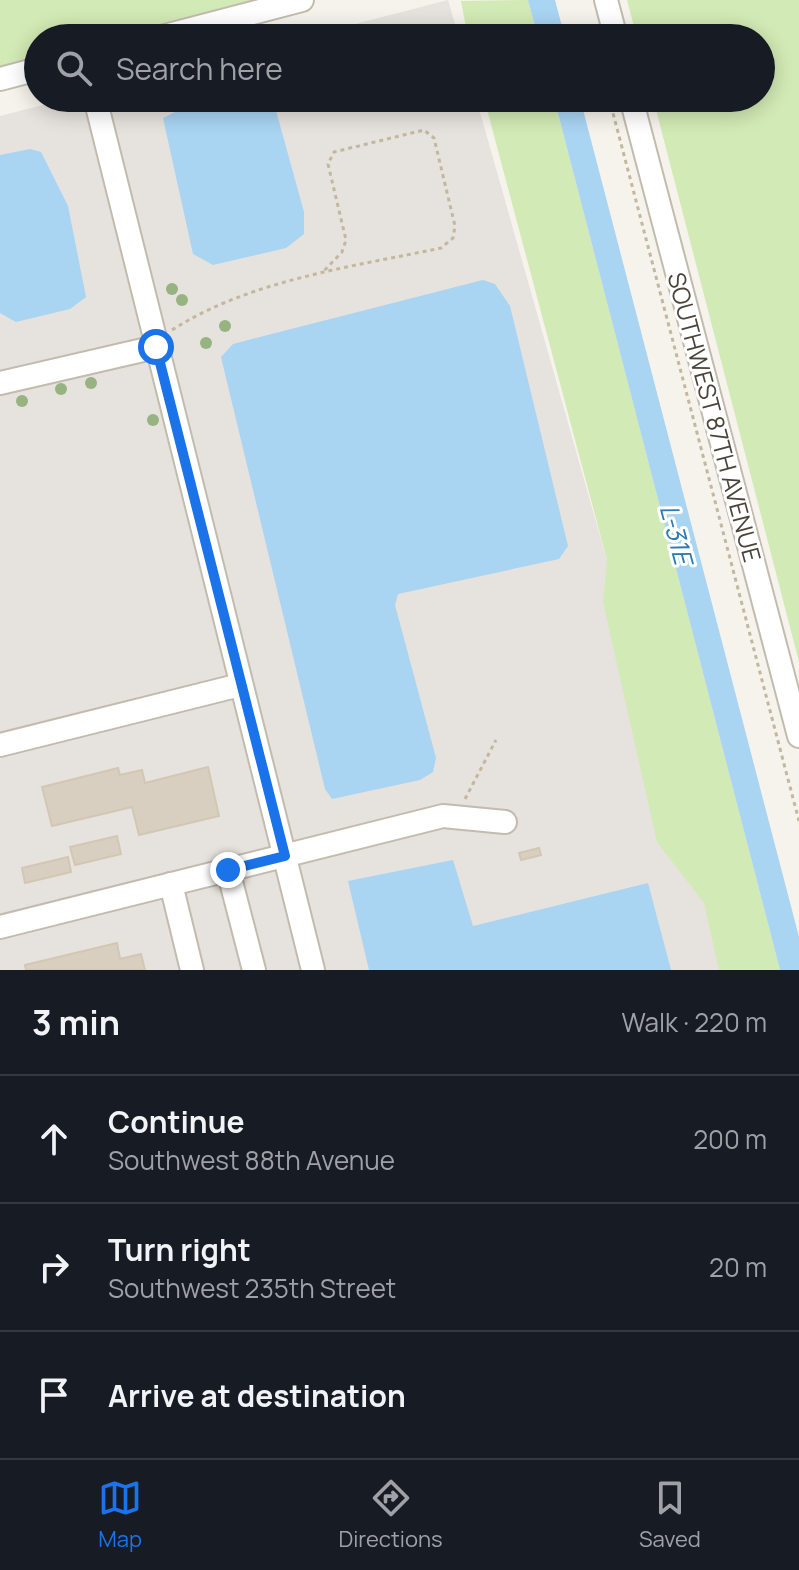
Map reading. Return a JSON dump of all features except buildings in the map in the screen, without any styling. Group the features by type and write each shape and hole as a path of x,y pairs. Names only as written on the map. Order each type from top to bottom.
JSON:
{"street":[{"path":"210,24 302,0"},
{"path":"606,0 612,24"},
{"path":"0,79 24,73"},
{"path":"98,112 313,970"},
{"name":"SOUTHWEST 87TH AVENUE","path":"635,112 799,736"},
{"path":"0,383 156,344"},
{"path":"0,745 240,685"},
{"path":"0,927 443,816 505,822"},
{"path":"228,870 254,970"},
{"path":"171,884 192,970"}],"path":[{"path":"613,112 799,821"},
{"path":"156,344 204,310 322,273 441,248 453,238 455,226 434,138 424,130 334,152 328,164 346,240 342,252 322,273"},
{"path":"443,816 468,796 496,740"}],"shaded area":[{"path":"448,0 455,24 355,24"},
{"path":"24,110 480,112 723,970 0,970 0,116"}],"green space":[{"path":"0,0 265,0 174,24 24,24 24,64 0,70"},
{"path":"528,0 534,24 465,24 461,1"},
{"path":"627,0 799,0 799,662 657,112 775,112 775,24 633,24"},
{"path":"488,112 558,112 780,970 719,970 704,903 657,842 603,602 607,560"}],"water":[{"path":"528,0 555,0 561,24 534,24"},
{"path":"175,112 276,112 304,212 304,234 286,248 213,265 193,254 163,118"},
{"name":"L-31E","path":"558,112 584,112 799,937 799,970 780,970"},
{"path":"30,149 41,152 68,206 86,297 70,309 16,322 0,313 0,155"},
{"path":"483,280 495,284 510,306 568,546 559,559 398,594 395,605 436,758 433,772 420,780 332,799 325,789 221,357 233,344"},
{"path":"453,860 473,926 648,883 671,970 369,970 348,881"}],"route":[{"path":"156,347 285,856 228,870"}]}
